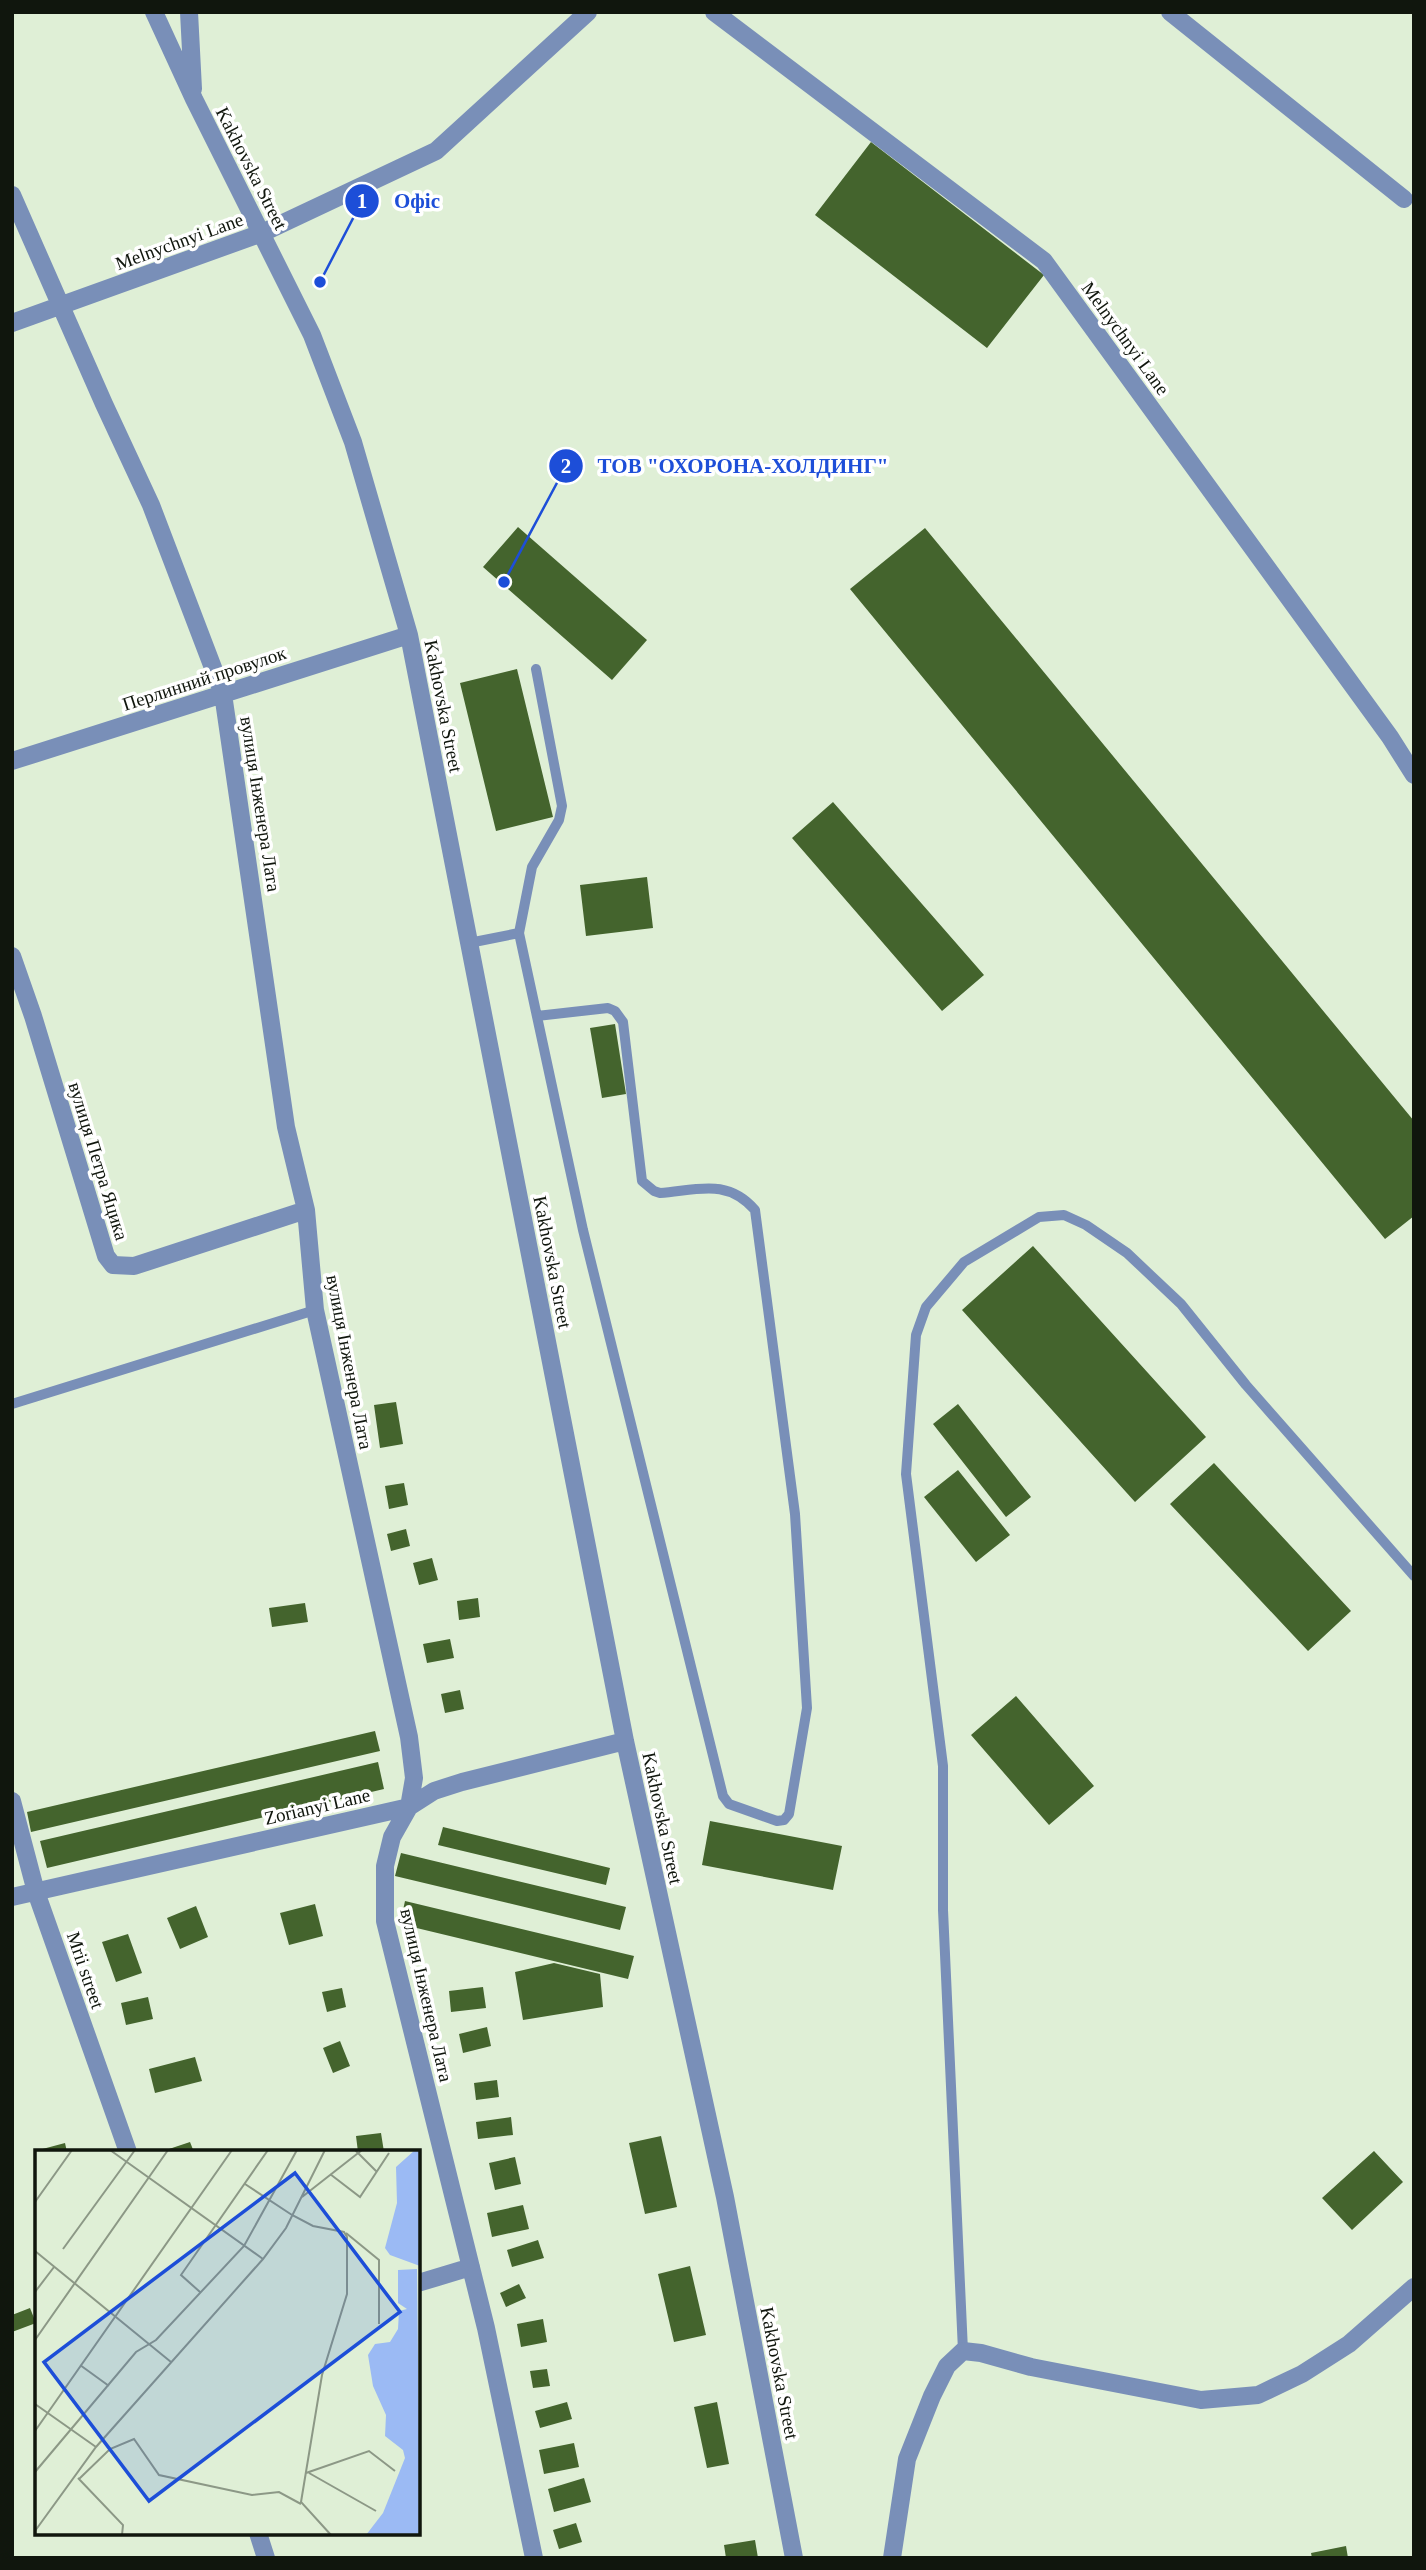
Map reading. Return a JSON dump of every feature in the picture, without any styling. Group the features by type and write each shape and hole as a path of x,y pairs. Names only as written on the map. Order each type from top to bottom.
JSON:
{"street":[{"name":"Kakhovska Street","path":"153,12 312,335 354,442 409,635 625,1741 725,2197 794,2558"},
{"path":"189,12 194,99"},
{"name":"Melnychnyi Lane","path":"12,323 262,233 436,151 588,12"},
{"name":"Melnychnyi Lane","path":"714,12 1044,261 1390,737 1414,775"},
{"path":"1170,12 1404,199"},
{"name":"вулиця Інженера Лата","path":"12,195 151,505 223,694 286,1127 306,1210 315,1310 409,1737 414,1778 409,1807 391,1837 385,1866 385,1921 486,2328 534,2558"},
{"name":"Перлинний провулок","path":"12,761 409,635"},
{"name":"вулиця Петра Яцика","path":"12,956 106,1256 113,1265 134,1266 306,1210"},
{"name":"Zorianyi Lane","path":"12,1897 409,1807 434,1791 462,1782 625,1741"},
{"name":"Mrii street","path":"12,1801 36,1892 127,2150"},
{"path":"420,2282 471,2267"},
{"path":"892,2558 907,2459 947,2366 963,2351 1201,2400 1258,2395 1302,2374 1349,2344 1414,2287"},
{"path":"259,2535 266,2558"}],"lane":[{"path":"536,669 562,806 559,820 532,867 519,933 583,1230 723,1796 729,1804 778,1821 784,1820 789,1814 807,1708 795,1514 755,1210 736,1192 720,1188 660,1193 653,1191 642,1181 623,1022 615,1011 608,1008 537,1016"},
{"path":"469,943 519,933"},
{"path":"963,2351 943,1910 943,1766 906,1474 916,1335 926,1307 964,1262 1039,1217 1065,1215 1086,1225 1127,1253 1181,1304 1246,1385 1414,1576"},
{"path":"12,1404 315,1310"}],"building":[{"path":"871,142 1044,275 987,348 815,215"},
{"path":"518,527 647,640 612,680 483,567"},
{"path":"925,528 1414,1121 1414,1216 1385,1239 850,589"},
{"path":"517,669 553,817 496,831 460,683"},
{"path":"833,802 984,975 942,1011 792,838"},
{"path":"647,877 653,928 586,936 580,885"},
{"path":"615,1024 626,1094 602,1098 590,1028"},
{"path":"1033,1246 1206,1437 1135,1502 962,1310"},
{"path":"396,1402 403,1444 380,1448 374,1405"},
{"path":"958,1404 1031,1497 1006,1517 933,1424"},
{"path":"1214,1463 1351,1611 1308,1651 1170,1504"},
{"path":"958,1470 1010,1535 976,1562 924,1497"},
{"path":"404,1483 408,1505 389,1509 385,1486"},
{"path":"406,1529 410,1546 391,1551 387,1534"},
{"path":"432,1558 438,1580 419,1585 413,1563"},
{"path":"478,1598 480,1617 459,1620 457,1601"},
{"path":"305,1603 308,1622 272,1627 269,1608"},
{"path":"450,1639 454,1658 427,1663 423,1644"},
{"path":"460,1690 464,1709 445,1713 441,1694"},
{"path":"1016,1696 1094,1786 1049,1825 971,1735"},
{"path":"375,1731 380,1751 31,1832 27,1812"},
{"path":"378,1762 384,1789 47,1868 40,1841"},
{"path":"710,1821 842,1846 833,1890 702,1865"},
{"path":"443,1827 610,1868 606,1885 438,1845"},
{"path":"401,1853 626,1907 620,1930 395,1876"},
{"path":"405,1901 634,1956 628,1979 400,1924"},
{"path":"315,1904 323,1936 289,1945 280,1913"},
{"path":"196,1906 208,1937 180,1949 167,1918"},
{"path":"128,1934 142,1973 116,1982 102,1942"},
{"path":"554,1963 600,1974 603,2007 523,2020 515,1972"},
{"path":"483,1987 486,2008 451,2012 449,1991"},
{"path":"342,1988 346,2007 327,2012 322,1992"},
{"path":"148,1997 153,2019 126,2025 121,2003"},
{"path":"487,2027 491,2046 463,2053 459,2034"},
{"path":"340,2041 350,2066 333,2073 323,2048"},
{"path":"195,2057 202,2081 155,2093 149,2069"},
{"path":"497,2080 499,2097 476,2100 474,2083"},
{"path":"511,2117 513,2135 478,2139 476,2122"},
{"path":"381,2133 384,2150 358,2150 356,2136"},
{"path":"661,2136 677,2207 645,2214 629,2143"},
{"path":"190,2142 193,2150 169,2150"},
{"path":"65,2143 67,2150 39,2150"},
{"path":"1374,2151 1403,2182 1352,2230 1322,2198"},
{"path":"515,2157 521,2184 495,2190 489,2163"},
{"path":"523,2205 529,2229 492,2237 487,2213"},
{"path":"538,2240 544,2258 512,2267 507,2250"},
{"path":"690,2266 706,2335 674,2342 658,2274"},
{"path":"519,2284 526,2298 506,2307 500,2293"},
{"path":"30,2308 35,2323 12,2332 12,2315"},
{"path":"543,2319 547,2342 521,2347 517,2324"},
{"path":"547,2369 550,2386 533,2388 530,2371"},
{"path":"567,2402 572,2419 540,2428 535,2411"},
{"path":"717,2402 729,2464 707,2468 694,2407"},
{"path":"574,2443 579,2467 544,2474 539,2450"},
{"path":"584,2478 591,2502 554,2512 548,2489"},
{"path":"576,2523 582,2542 559,2549 553,2530"},
{"path":"755,2540 758,2558 726,2558 724,2545"},
{"path":"1346,2546 1348,2558 1312,2558 1311,2553"}],"place":[{"name":"Офіс","path":"320,282"},
{"name":"ТОВ \"ОХОРОНА-ХОЛДИНГ\"","path":"504,582"}]}
